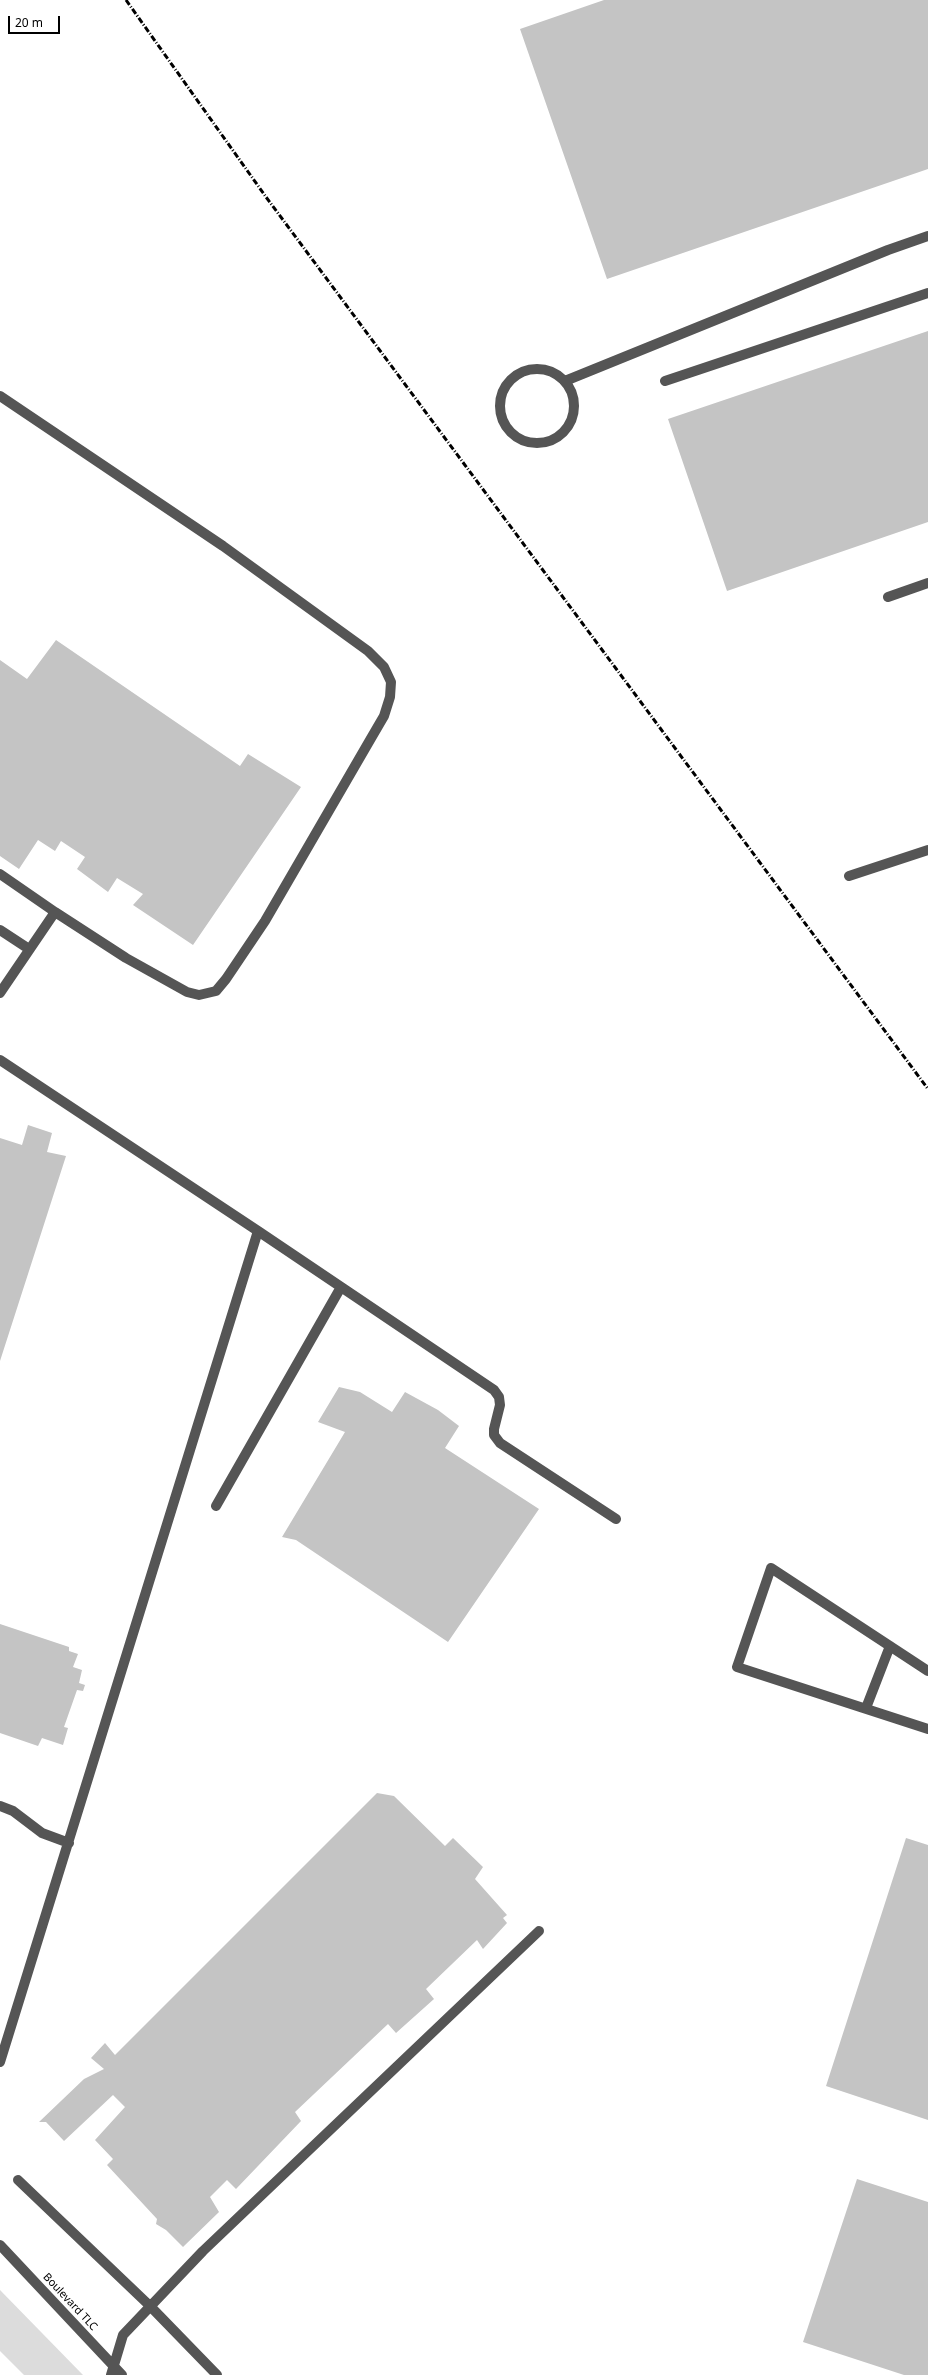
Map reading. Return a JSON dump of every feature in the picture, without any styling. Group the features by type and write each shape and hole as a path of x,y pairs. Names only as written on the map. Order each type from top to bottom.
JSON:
{"street":[{"path":"564,381 880,253 928,236"},
{"path":"665,381 928,293"},
{"path":"536,368 548,370 564,381 572,394 574,405 568,427 559,435 548,441 536,443 523,440 512,434 504,424 500,412 500,399 504,387 512,377 523,371 536,368"},
{"path":"0,396 223,546 368,651 384,667 391,682 390,697 384,716 265,921 226,979 216,991 199,994 187,992 126,958 0,874"},
{"path":"888,597 928,583"},
{"path":"849,876 928,850"},
{"path":"0,993 56,912"},
{"path":"0,930 29,949"},
{"path":"0,1060 494,1390 499,1397 500,1405 494,1435 500,1443 616,1519"},
{"path":"0,2062 258,1231"},
{"path":"216,1506 341,1287"},
{"path":"928,1671 771,1568 737,1667 928,1729"},
{"path":"866,1708 890,1646"},
{"path":"0,1806 13,1811 42,1833 68,1843"},
{"path":"112,2371 123,2335 203,2251 539,1931"},
{"path":"18,2180 150,2306 217,2375"},
{"name":"Boulevard TLC","path":"0,2245 112,2371 122,2375"}],"shaded area":[{"path":"0,2290 83,2375 24,2375 0,2351"}],"building":[{"path":"604,0 928,0 928,169 607,279 520,29"},
{"path":"928,331 928,522 727,591 668,419"},
{"path":"56,640 240,766 248,754 301,787 193,945 133,905 143,894 117,878 108,892 77,869 85,857 61,841 55,851 38,840 19,869 0,856 0,660 27,679"},
{"path":"28,1125 52,1133 47,1152 66,1156 0,1361 0,1138 22,1145"},
{"path":"339,1387 360,1392 392,1412 405,1392 438,1410 459,1426 445,1448 539,1509 448,1642 296,1540 282,1537 345,1432 318,1422"},
{"path":"0,1624 69,1647 69,1651 78,1654 73,1667 82,1670 79,1683 85,1685 83,1691 77,1690 64,1727 68,1728 63,1745 42,1738 38,1746 0,1733"},
{"path":"377,1793 394,1796 445,1846 453,1838 483,1867 475,1879 507,1915 503,1918 507,1923 483,1949 477,1940 426,1989 434,1999 396,2033 388,2024 295,2112 301,2121 236,2189 227,2180 210,2197 219,2212 183,2247 166,2230 156,2224 157,2219 107,2165 113,2159 95,2140 125,2107 113,2095 64,2141 46,2122 39,2122 84,2079 104,2069 91,2058 105,2043 115,2055"},
{"path":"906,1838 928,1845 928,2120 826,2086"},
{"path":"857,2179 928,2202 928,2375 904,2375 803,2342"}],"railway":[{"path":"126,0 266,197 928,1089"}]}
